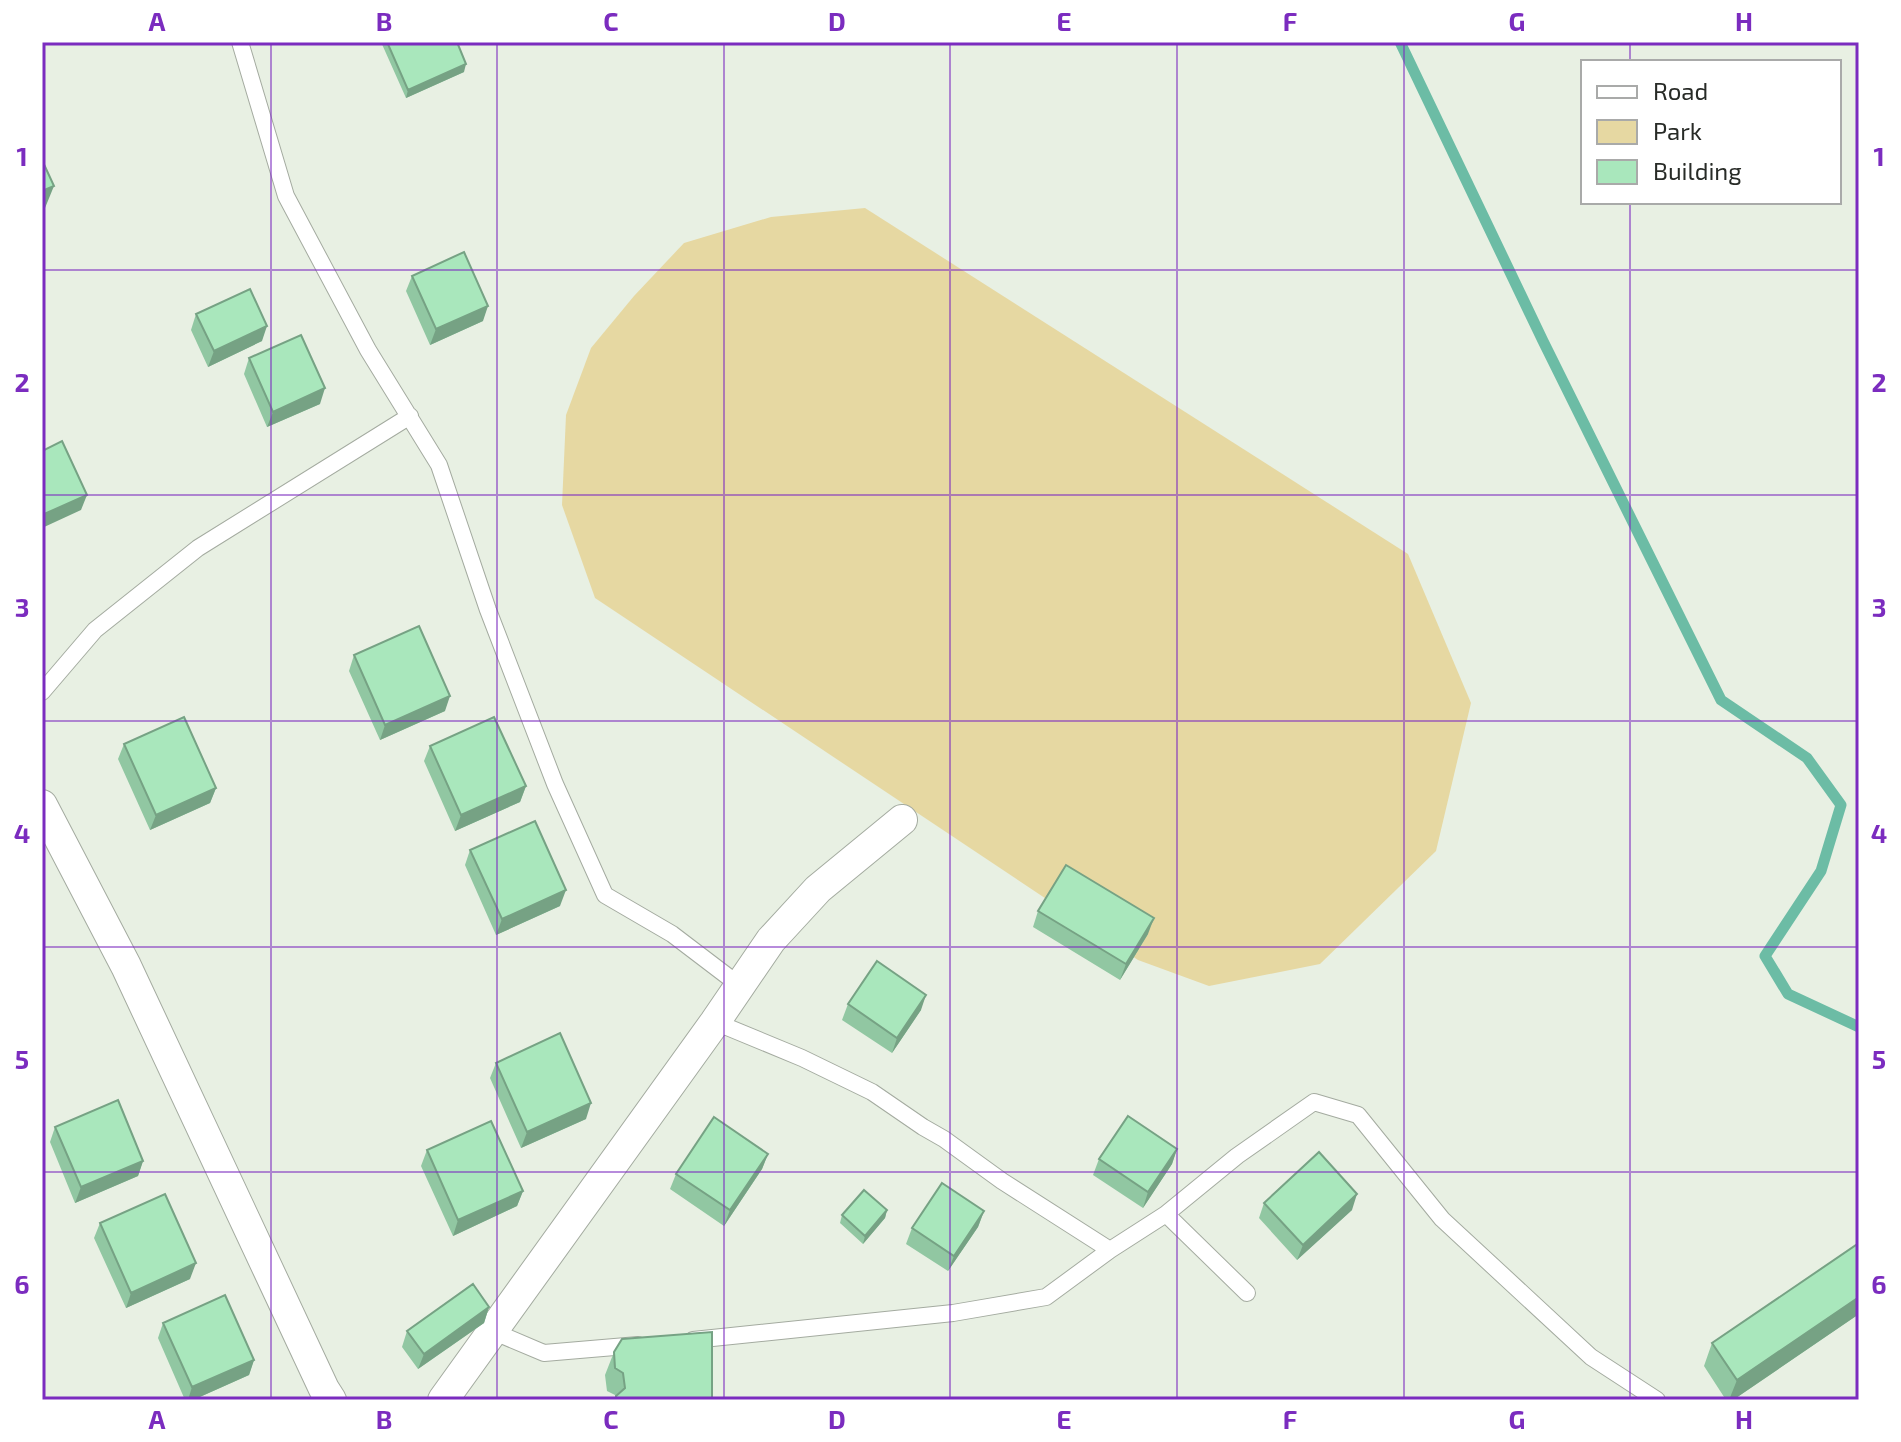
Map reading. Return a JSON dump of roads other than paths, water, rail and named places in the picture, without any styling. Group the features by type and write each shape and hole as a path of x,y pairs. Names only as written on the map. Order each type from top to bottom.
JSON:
{"street":[{"path":"42,805 126,966 331,1400"},
{"path":"443,1400 771,940 818,889 902,820"}],"lane":[{"path":"240,42 286,196 368,350 439,465 488,610 555,784 605,895 672,934 739,985"},
{"path":"42,692 95,630 198,548 410,416"},
{"path":"715,1022 802,1058 872,1092 1110,1250"},
{"path":"681,1341 953,1313 1046,1297 1166,1214 1237,1156 1314,1102 1358,1115 1442,1219 1591,1357 1657,1400"},
{"path":"1166,1214 1247,1293"},
{"path":"492,1331 544,1353 650,1344"}],"waterway":[{"path":"1400,42 1543,341 1721,700 1807,758 1841,805 1821,871 1765,956 1788,994 1859,1027"}]}
